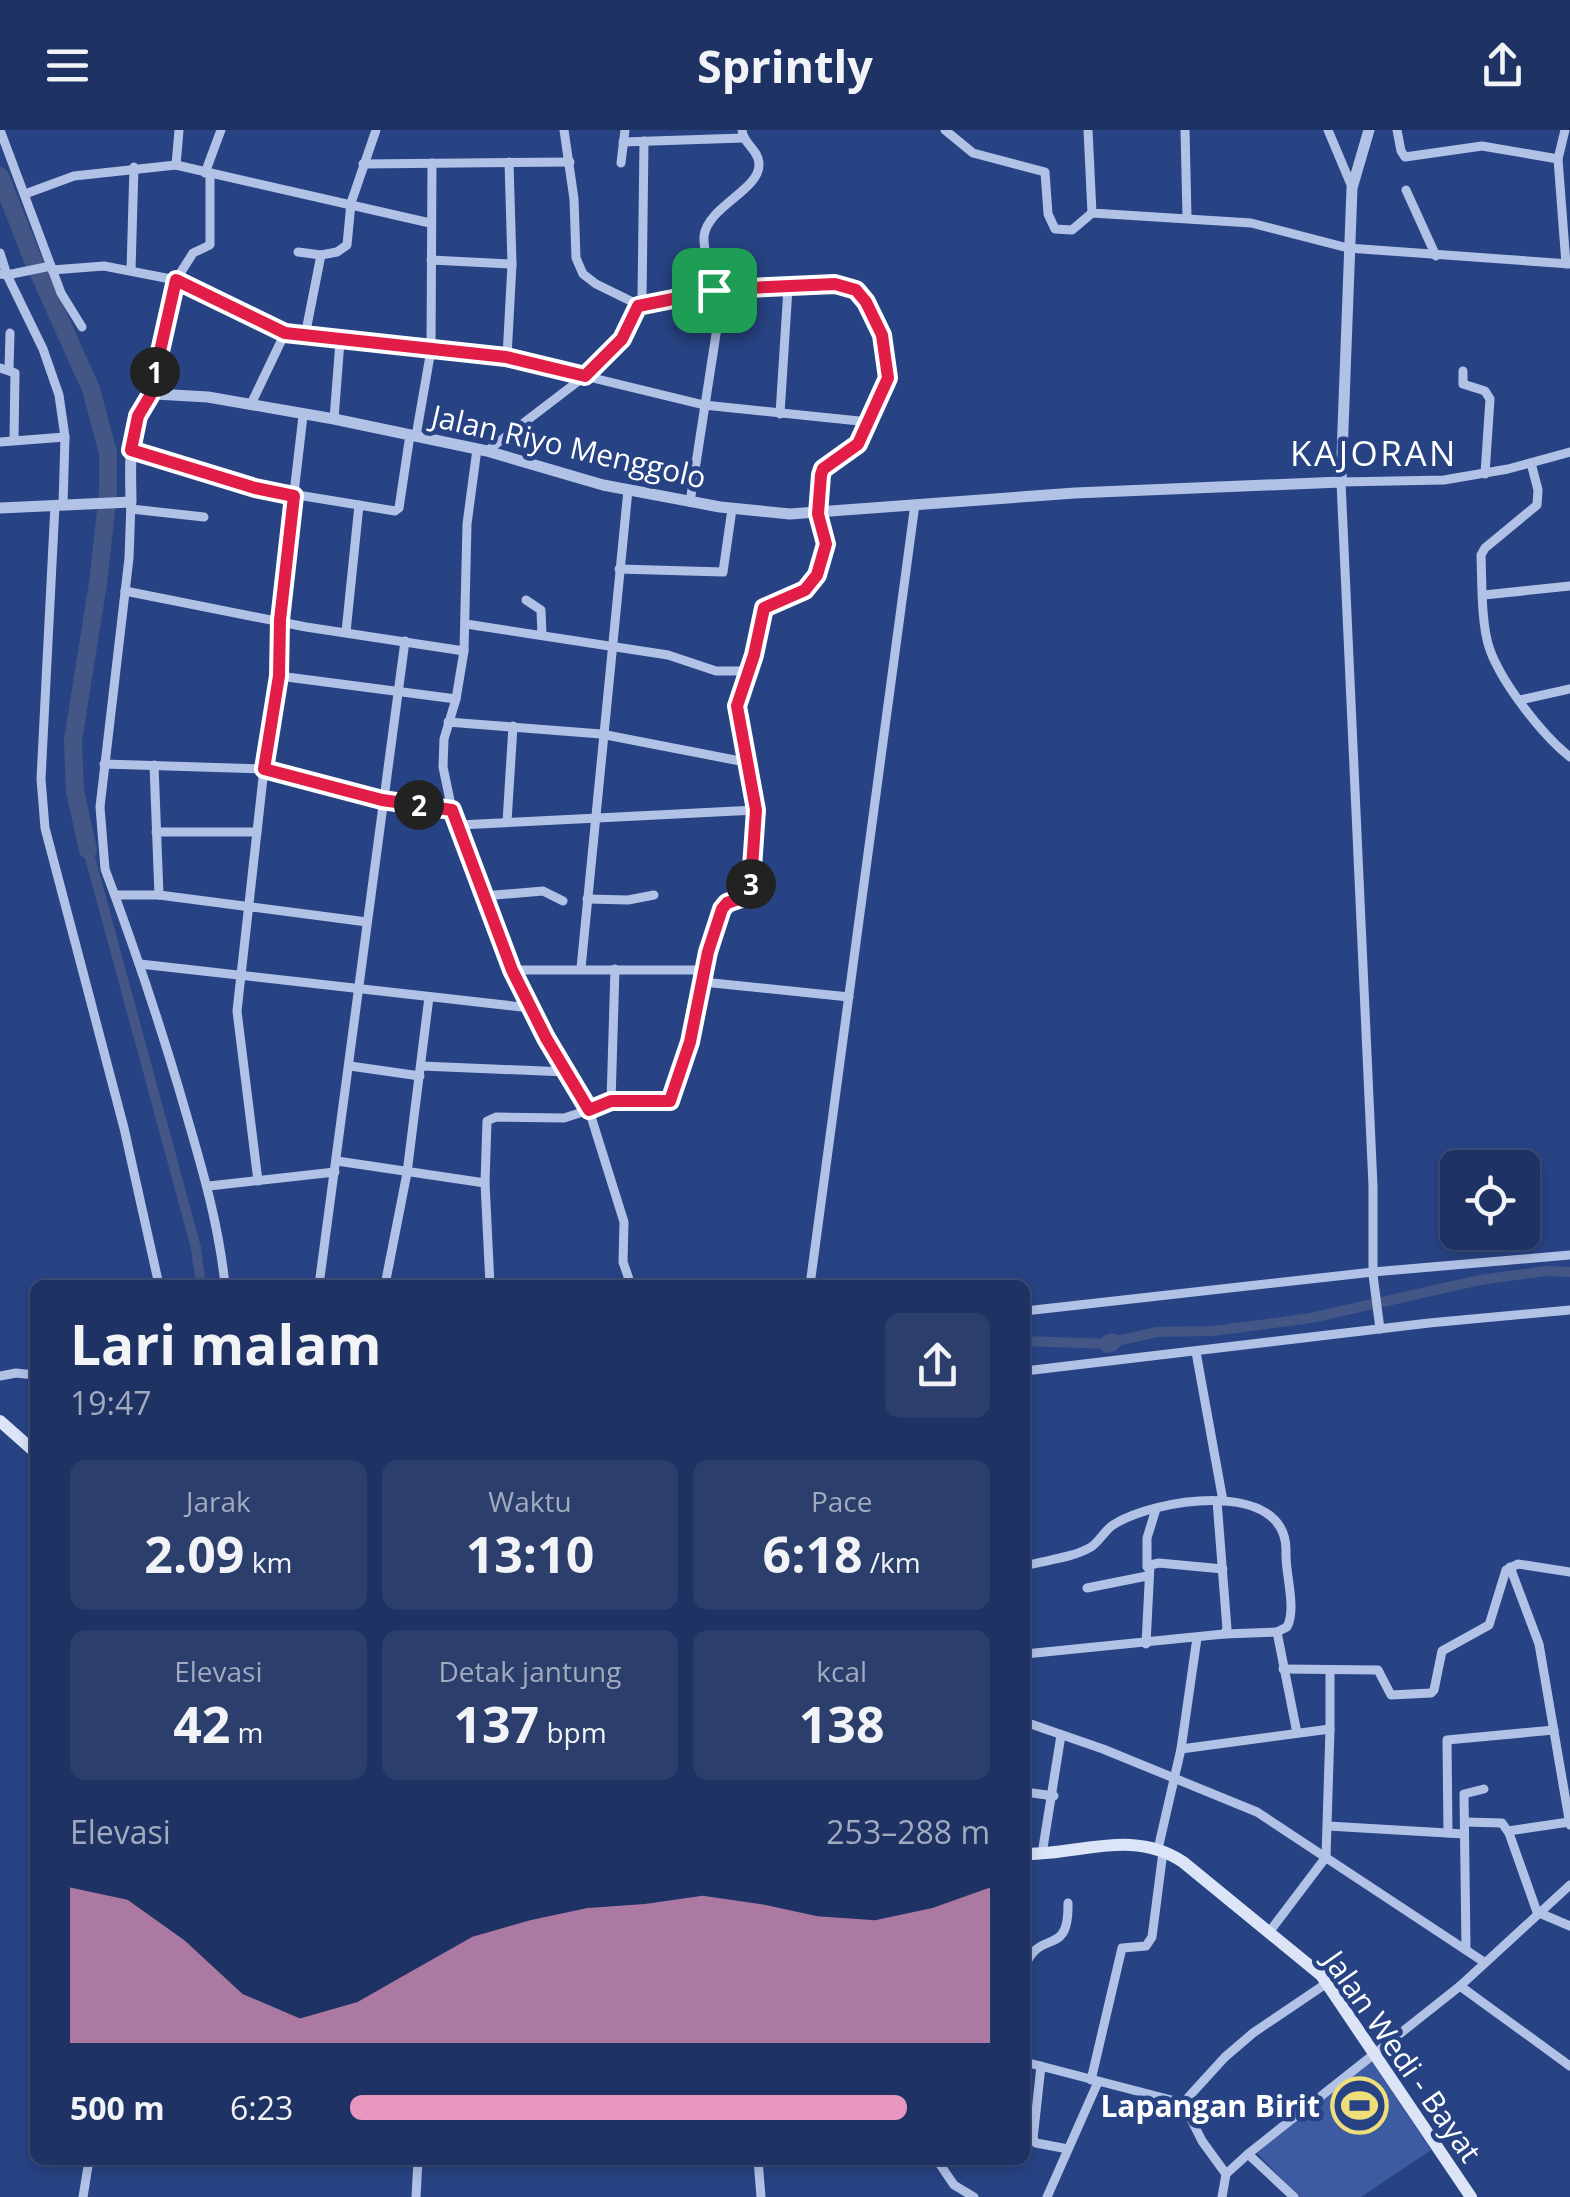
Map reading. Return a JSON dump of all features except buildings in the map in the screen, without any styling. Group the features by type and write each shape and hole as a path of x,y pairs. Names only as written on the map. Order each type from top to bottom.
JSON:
{"main road":[{"path":"0,1421 30,1443"},
{"name":"Jalan Wedi - Bayat","path":"1030,1854 1117,1842 1160,1850 1178,1859 1312,1965 1470,2197"}],"street":[{"path":"0,130 50,268 82,327"},
{"path":"176,165 179,130"},
{"path":"221,130 207,174 210,245 192,253 176,280 150,396 138,416 131,450 125,591 104,764 100,842 105,868 140,964 209,1186 224,1280"},
{"path":"298,252 321,255 338,252 348,244 351,203 376,130"},
{"path":"490,1280 485,1183 488,1120 564,1118 611,1101 672,1100 724,905 741,898 751,882 756,810 737,706 764,608 805,590 817,575 826,544 818,514 823,469 852,451 887,384 882,335 866,302 856,290 846,286 719,290 638,306 587,278 578,264 564,130"},
{"path":"620,163 625,130"},
{"path":"945,130 973,152 1044,172 1048,214 1055,229 1072,230 1092,212 1187,216 1251,223 1436,256 1567,263 1565,179 1558,159 1565,130"},
{"path":"1088,130 1092,212"},
{"path":"1185,130 1187,216"},
{"path":"1328,130 1352,188"},
{"path":"1370,130 1352,188 1341,482 1373,1186 1373,1273 1379,1328"},
{"path":"1397,130 1400,151 1405,157 1485,146 1558,159"},
{"path":"624,142 742,134 760,165 754,178 707,223 704,245 719,290 690,502"},
{"path":"629,1280 623,1262 624,1222 589,1110 512,970 452,810 442,758 464,652 467,524 482,450 585,376 622,339 642,299 644,142"},
{"path":"506,357 512,264 509,162"},
{"path":"363,164 570,162"},
{"path":"131,450 255,488 398,509 431,350 432,163"},
{"path":"24,194 74,176 176,165 430,224"},
{"path":"131,270 134,167"},
{"path":"1406,190 1436,256"},
{"path":"0,254 54,376 65,436 41,767 45,828 128,1145 158,1280"},
{"path":"304,336 321,255"},
{"path":"432,260 512,264"},
{"path":"8,274 94,266 131,270 176,280 285,333 506,357 704,405 869,422"},
{"path":"780,414 788,288"},
{"path":"10,333 5,369 14,372 16,381 14,439"},
{"path":"251,404 285,333"},
{"path":"334,420 340,341"},
{"path":"1463,371 1462,384 1485,390 1490,399 1485,474"},
{"name":"Jalan Riyo Menggolo","path":"150,396 196,396 251,404 413,435 482,450 574,479 732,509 818,514 1075,492 1341,482"},
{"path":"258,1180 237,1025 239,974 279,676 280,620 303,416"},
{"path":"0,442 65,436"},
{"path":"1341,482 1444,480 1531,464 1550,455 1570,452"},
{"path":"1531,464 1538,505 1483,550 1480,558 1490,651 1520,700 1570,757"},
{"path":"580,968 628,490"},
{"path":"811,1280 914,504"},
{"path":"0,508 129,505 204,516"},
{"path":"346,632 359,505"},
{"path":"619,570 723,572 732,509"},
{"path":"1484,594 1570,586"},
{"path":"125,591 464,652"},
{"path":"526,600 542,610 542,636"},
{"path":"466,624 612,644 679,657 716,671 747,672"},
{"path":"320,1280 404,641"},
{"path":"279,676 456,700"},
{"path":"1520,700 1570,689"},
{"path":"448,722 601,734 745,762"},
{"path":"507,822 513,726"},
{"path":"1558,747 1570,744"},
{"path":"104,764 264,769 382,800 452,810"},
{"path":"154,766 159,895"},
{"path":"460,825 756,810"},
{"path":"156,832 257,832"},
{"path":"483,896 543,891 563,902"},
{"path":"586,899 628,900 654,894"},
{"path":"115,895 159,895 368,922"},
{"path":"140,964 532,1008"},
{"path":"611,1101 615,969"},
{"path":"512,970 705,970"},
{"path":"703,982 849,997"},
{"path":"386,1280 407,1174 429,998"},
{"path":"350,1066 421,1071 566,1072"},
{"path":"337,1161 485,1183"},
{"path":"209,1186 335,1172"},
{"path":"1030,1310 1570,1254"},
{"path":"1030,1370 1379,1328 1570,1310"},
{"path":"1196,1352 1220,1501 1224,1634"},
{"path":"0,1376 30,1374"},
{"path":"1030,1565 1089,1548 1114,1524 1156,1509 1220,1501 1264,1510 1277,1520 1285,1534 1291,1618 1287,1627 1277,1632 1030,1654"},
{"path":"1146,1644 1147,1538 1156,1509"},
{"path":"1088,1588 1147,1573 1155,1563 1223,1569"},
{"path":"1282,1669 1379,1670 1391,1695 1432,1692 1442,1651 1488,1626 1502,1576 1510,1566 1532,1565 1570,1572"},
{"path":"1508,1831 1570,1823 1539,1644 1510,1566"},
{"path":"1277,1632 1297,1734"},
{"path":"1047,2197 1094,2081 1121,1950 1125,1945 1146,1946 1152,1937 1160,1850 1181,1748 1197,1638"},
{"path":"1270,1932 1326,1856 1330,1670"},
{"path":"1030,1724 1257,1812 1484,1962"},
{"path":"1181,1748 1330,1729"},
{"path":"1448,1833 1448,1739 1554,1730"},
{"path":"1042,1854 1062,1735"},
{"path":"1466,1948 1464,1793 1484,1789"},
{"path":"1030,1793 1054,1796"},
{"path":"1464,1822 1498,1822 1508,1831 1538,1912 1570,1926"},
{"path":"1328,1826 1464,1834"},
{"path":"1222,2197 1226,2174 1248,2154 1460,1986 1570,1885"},
{"path":"1030,1955 1065,1932 1069,1924 1068,1903"},
{"path":"1183,2103 1225,2057 1327,1983"},
{"path":"1460,1986 1570,2066"},
{"path":"1030,2063 1183,2103 1202,2141 1226,2174"},
{"path":"1041,2066 1032,2139 1068,2149"},
{"path":"1248,2154 1294,2197"},
{"path":"84,2197 88,2165"},
{"path":"416,2197 418,2165"},
{"path":"758,2165 761,2197"},
{"path":"940,2165 954,2185 974,2197"}],"shaded area":[{"name":"Lapangan Birit","path":"1372,2061 1431,2150 1361,2197 1299,2197 1257,2153"}],"waterway":[{"path":"0,176 91,389 108,453 108,493 98,583 73,740 75,791 88,850"},
{"path":"88,850 196,1248 200,1280"},
{"path":"1112,1342 1157,1332 1213,1331 1311,1318 1480,1280 1546,1271 1570,1272"},
{"path":"1030,1341 1108,1344"},
{"path":"1108,1344 1112,1342"}],"place":[{"name":"Lapangan Birit","path":"1359,2105"}],"district":[{"name":"KAJORAN","path":"1374,452"}],"route":[{"path":"176,280 285,333 506,357 585,376 626,334 638,306 714,290 835,284 856,290 877,321 888,360 888,378 858,444 823,469 818,514 826,544 817,575 805,590 767,604 760,614 754,655 737,706 756,810 751,882 741,898 722,909 708,952 694,1029 672,1100 611,1101 589,1110 512,970 452,810 382,800 264,769 279,676 280,620 294,496 131,450 132,435 150,396 176,280"}]}
